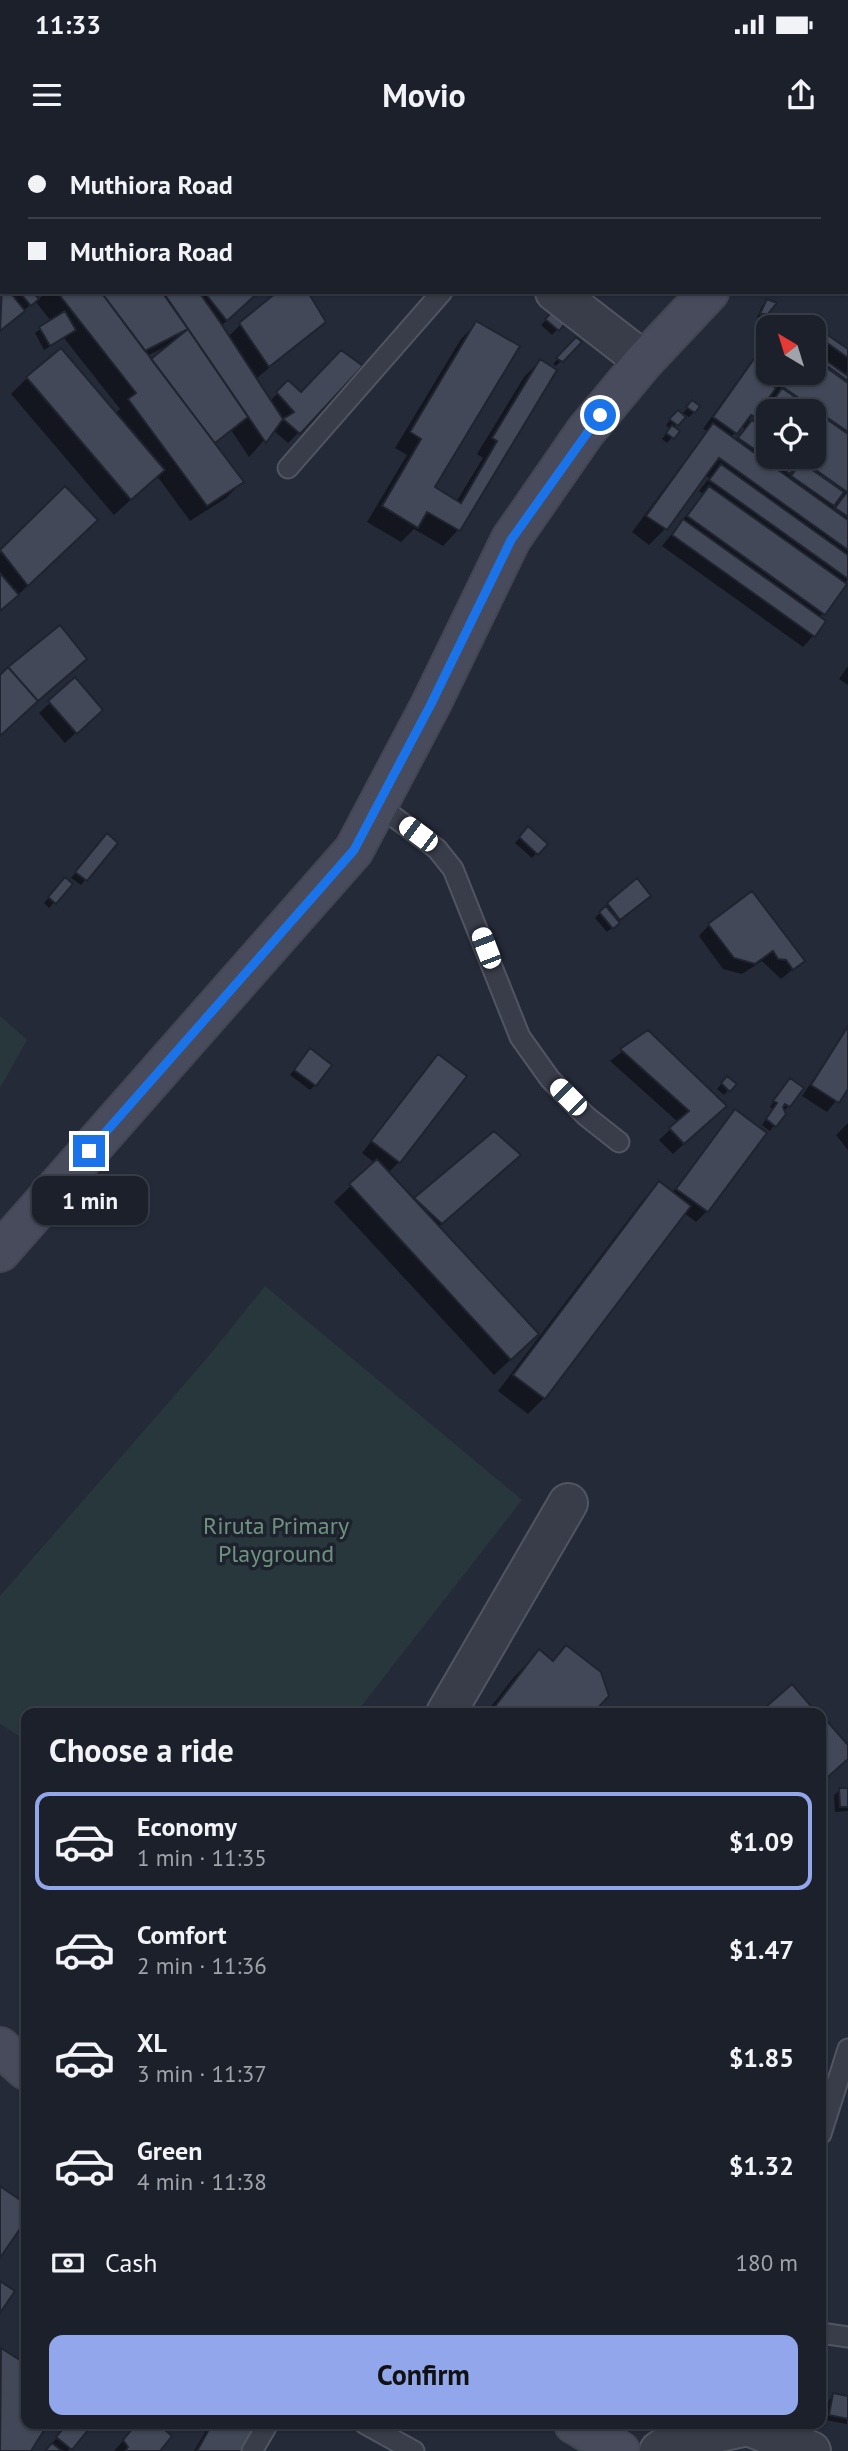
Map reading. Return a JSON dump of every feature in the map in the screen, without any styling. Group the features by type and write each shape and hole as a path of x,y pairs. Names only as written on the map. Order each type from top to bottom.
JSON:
{"street":[{"path":"558,294 644,361"},
{"path":"0,1252 354,850 431,704 511,540 585,432 644,361 707,294"},
{"path":"449,1708 568,1503"},
{"path":"0,2047 21,2066"},
{"path":"583,2429 620,2451"},
{"path":"659,2451 673,2442 715,2429"},
{"path":"756,2429 811,2451"}],"lane":[{"path":"288,468 440,294"},
{"path":"378,805 437,849 453,870 520,1037 550,1079 586,1116 619,1142"},
{"path":"826,2118 848,2049"},
{"path":"826,2334 848,2337"},
{"path":"253,2451 265,2429"},
{"path":"374,2429 414,2451"}],"green space":[{"path":"0,1016 27,1040 0,1088"},
{"name":"Riruta Primary Playground","path":"265,1286 522,1500 360,1708 21,1708 21,1737 0,1724 0,1596 208,1357"}],"building":[{"path":"2,294 12,294 25,311 0,331"},
{"path":"21,294 35,294 39,299 31,306"},
{"path":"59,294 103,294 244,482 207,506 128,399 136,393"},
{"path":"102,294 163,294 188,329 145,351"},
{"path":"164,294 200,294 220,322 283,419 266,443"},
{"path":"206,294 257,294 227,321"},
{"path":"275,294 309,294 326,322 269,367 239,323"},
{"path":"767,299 777,303 768,314 760,314"},
{"path":"556,308 569,319 559,331 545,319"},
{"path":"65,311 76,330 50,346 39,327"},
{"path":"476,321 520,346 435,487 461,503 497,441 492,438 540,359 557,370 460,531 427,512 418,528 382,506 421,439 410,432"},
{"path":"188,329 248,417 215,443 151,359"},
{"path":"826,334 848,349 848,376 826,360"},
{"path":"576,337 582,342 563,362 556,358"},
{"path":"826,342 848,358 848,381 826,365"},
{"path":"61,348 165,470 131,500 26,377"},
{"path":"341,350 363,366 300,434 283,419 294,412 276,392 288,380 301,392"},
{"path":"756,356 756,385 771,385 776,388 768,399 756,399 756,416 751,415 737,434 713,417"},
{"path":"826,367 848,383 848,432 826,417 826,399 800,399 780,385 826,385"},
{"path":"782,388 798,399 774,399"},
{"path":"692,400 700,406 695,413 686,407"},
{"path":"678,410 686,417 678,426 669,419"},
{"path":"826,419 848,434 848,517 835,508 847,492 814,469 826,469"},
{"path":"752,420 756,423 756,450 738,438"},
{"path":"713,423 756,454 756,469 777,469 848,520 848,550 719,458 667,530 646,516"},
{"path":"672,425 680,431 674,439 666,433"},
{"path":"721,464 848,555 848,579 709,480"},
{"path":"796,469 811,469 844,492 834,506 791,476"},
{"path":"65,486 98,520 28,586 0,550"},
{"path":"709,486 847,584 825,615 687,516"},
{"path":"683,519 826,621 815,637 672,535"},
{"path":"0,573 19,595 0,611"},
{"path":"60,625 87,659 38,701 8,667"},
{"path":"8,667 38,701 0,736 0,675"},
{"path":"75,677 103,710 77,734 48,701"},
{"path":"528,826 548,844 538,855 519,837"},
{"path":"107,833 118,843 87,881 75,872"},
{"path":"65,877 73,884 56,904 48,897"},
{"path":"637,878 651,896 620,920 607,903"},
{"path":"752,891 805,961 793,970 786,960 778,959 773,951 755,964 734,958 708,924"},
{"path":"606,906 620,923 613,929 599,912"},
{"path":"848,1026 848,1089 839,1103 811,1085"},
{"path":"648,1030 727,1106 684,1144 669,1128 689,1111 620,1049"},
{"path":"310,1048 332,1065 316,1086 294,1070"},
{"path":"438,1054 467,1076 400,1163 371,1141"},
{"path":"727,1076 737,1084 730,1092 721,1083"},
{"path":"790,1078 804,1088 790,1107 785,1104 783,1107 786,1114 776,1127 766,1119 777,1103 773,1101"},
{"path":"735,1109 767,1133 708,1212 676,1189"},
{"path":"494,1131 521,1155 442,1224 414,1198"},
{"path":"377,1159 539,1334 511,1360 349,1184"},
{"path":"659,1181 691,1206 545,1399 513,1375"},
{"path":"566,1645 601,1672 609,1696 598,1708 494,1708 539,1649 553,1661"},
{"path":"792,1684 813,1708 765,1708"},
{"path":"826,1722 848,1745 848,1759 826,1779"},
{"path":"839,1788 848,1788 848,1807 840,1807"},
{"path":"0,2186 21,2201 21,2227 0,2258"},
{"path":"0,2281 15,2291 0,2313"},
{"path":"1,2348 21,2361 21,2429 45,2429 31,2451 0,2451"},
{"path":"833,2393 848,2396 848,2419 829,2415"},
{"path":"63,2429 89,2429 72,2450 56,2437"},
{"path":"132,2429 164,2429 172,2436 160,2451 125,2451 128,2447 123,2440"},
{"path":"209,2429 261,2429 248,2451 197,2451"},
{"path":"52,2443 62,2451 45,2451"}],"route":[{"path":"89,1151 354,850 431,704 511,540 585,432 600,415"}]}
